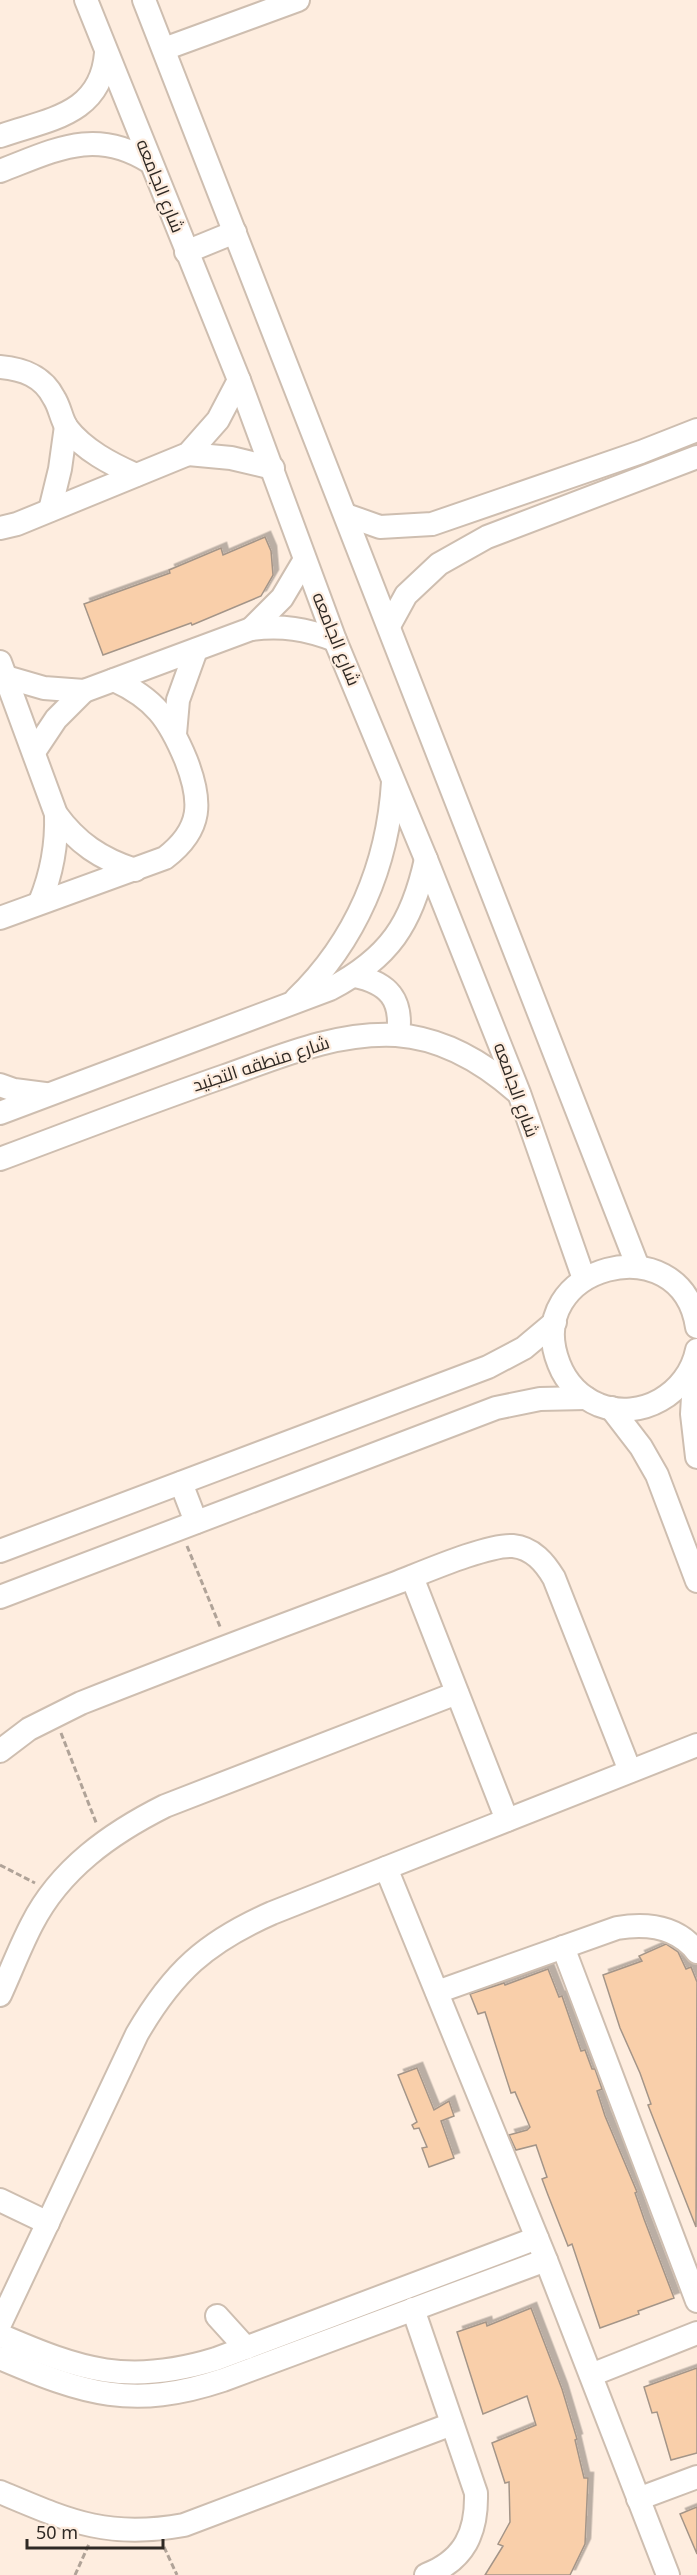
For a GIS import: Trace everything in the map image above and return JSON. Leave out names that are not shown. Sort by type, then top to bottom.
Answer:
[{"type":"street","name":"شارع الجامعه","points":[[86,0],[239,380],[335,640],[426,859],[519,1094],[584,1279]]},
{"type":"street","points":[[144,0],[638,1267]]},
{"type":"street","points":[[164,49],[298,0]]},
{"type":"street","points":[[0,136],[58,117],[80,105],[97,88],[102,76],[106,53]]},
{"type":"street","points":[[58,117],[69,145]]},
{"type":"street","points":[[0,171],[69,145],[83,143],[111,145],[125,149],[150,162]]},
{"type":"street","points":[[186,252],[236,232]]},
{"type":"street","points":[[0,367],[16,368],[31,374],[44,384],[54,397],[66,426],[98,455],[136,475]]},
{"type":"street","points":[[0,544],[9,526],[188,454],[218,420],[239,380]]},
{"type":"street","points":[[50,510],[60,469],[66,426]]},
{"type":"street","points":[[346,515],[380,527],[432,524],[641,452],[697,430]]},
{"type":"street","points":[[188,454],[231,458],[273,468]]},
{"type":"street","points":[[389,626],[406,595],[439,564],[487,537],[697,457]]},
{"type":"street","points":[[251,629],[282,598],[304,561]]},
{"type":"street","points":[[3,670],[44,688],[84,691],[251,629],[294,627],[335,640]]},
{"type":"street","points":[[175,735],[178,700],[196,650]]},
{"type":"street","points":[[3,670],[56,814],[68,830],[98,855],[135,870]]},
{"type":"street","points":[[0,918],[165,858],[177,849],[194,825],[197,795],[175,735],[160,711],[150,701],[114,680]]},
{"type":"street","points":[[34,752],[56,719],[84,691]]},
{"type":"street","points":[[291,1004],[309,986],[341,946],[366,901],[383,853],[392,803],[393,778]]},
{"type":"street","points":[[40,902],[54,859],[56,814]]},
{"type":"street","points":[[0,1113],[330,989],[354,976],[382,954],[404,926],[419,894],[426,859]]},
{"type":"street","points":[[354,976],[375,982],[391,994],[399,1012],[398,1035]]},
{"type":"street","name":"شارع منطقه التجنيد","points":[[0,1159],[146,1103],[322,1042],[360,1035],[398,1035],[425,1040],[467,1056],[498,1075],[519,1094]]},
{"type":"street","points":[[0,1085],[14,1090],[50,1095]]},
{"type":"street","points":[[696,1354],[688,1374],[663,1400],[647,1407],[629,1410],[611,1408],[586,1398],[572,1386],[559,1364],[553,1339],[555,1322],[566,1298],[584,1279],[610,1268],[638,1267],[664,1276],[691,1293],[691,1307],[697,1327]]},
{"type":"street","points":[[0,1551],[488,1367],[524,1348],[555,1322]]},
{"type":"street","points":[[696,1354],[692,1414],[697,1457]]},
{"type":"street","points":[[0,1597],[496,1408],[540,1399],[586,1398]]},
{"type":"street","points":[[611,1408],[641,1447],[657,1475],[697,1581]]},
{"type":"street","points":[[181,1483],[188,1525]]},
{"type":"street","points":[[0,1751],[29,1729],[54,1715],[227,1646],[497,1546],[514,1546],[531,1552],[545,1563],[554,1578],[630,1771]]},
{"type":"street","points":[[411,1577],[507,1820]]},
{"type":"street","points":[[0,1995],[33,1922],[53,1891],[76,1865],[103,1842],[133,1822],[165,1806],[457,1693]]},
{"type":"street","points":[[0,2324],[137,2034],[155,2002],[179,1973],[207,1949],[238,1928],[697,1745]]},
{"type":"street","points":[[386,1868],[546,2260],[668,2575]]},
{"type":"street","points":[[437,1992],[617,1928],[637,1925],[657,1926],[676,1934],[697,1952]]},
{"type":"street","points":[[563,1947],[697,2301]]},
{"type":"street","points":[[0,2200],[48,2223]]},
{"type":"street","points":[[0,2335],[72,2364],[113,2372],[176,2370],[246,2348],[537,2238]]},
{"type":"street","points":[[0,2358],[55,2381],[88,2391],[111,2395],[157,2396],[180,2392],[223,2380],[546,2260]]},
{"type":"street","points":[[413,2310],[476,2493],[477,2516],[470,2537],[457,2556],[439,2570],[426,2575]]},
{"type":"street","points":[[217,2316],[246,2348]]},
{"type":"street","points":[[591,2375],[697,2333]]},
{"type":"street","points":[[0,2492],[69,2521],[96,2528],[116,2531],[157,2530],[184,2525],[452,2424]]},
{"type":"street","points":[[638,2499],[697,2477]]},
{"type":"path","points":[[188,1525],[227,1646]]},
{"type":"path","points":[[54,1715],[103,1842]]},
{"type":"path","points":[[0,1865],[53,1891]]},
{"type":"path","points":[[75,2575],[96,2528]]},
{"type":"path","points":[[157,2530],[177,2575]]},
{"type":"building","points":[[265,537],[271,551],[273,575],[261,596],[192,625],[191,623],[103,655],[84,604],[170,573],[169,570],[221,548],[223,555]]},
{"type":"building","points":[[666,1944],[678,1952],[686,1969],[691,1967],[697,1982],[696,2227],[648,2105],[651,2104],[620,2028],[603,1975],[642,1961],[639,1956]]},
{"type":"building","points":[[548,1969],[559,1997],[562,1996],[581,2051],[585,2050],[592,2069],[595,2069],[602,2089],[597,2091],[605,2116],[637,2192],[635,2193],[644,2219],[674,2298],[600,2328],[572,2244],[568,2246],[542,2179],[547,2177],[536,2145],[516,2150],[509,2135],[530,2127],[515,2092],[511,2093],[485,2012],[478,2014],[470,1994],[504,1983],[505,1985]]},
{"type":"building","points":[[417,2068],[434,2110],[449,2101],[454,2116],[441,2121],[454,2158],[429,2167],[422,2148],[427,2147],[419,2128],[414,2129],[412,2125],[417,2122],[398,2075]]},
{"type":"building","points":[[531,2308],[562,2389],[577,2439],[575,2440],[584,2478],[588,2478],[585,2544],[570,2575],[485,2575],[503,2546],[498,2544],[510,2522],[509,2482],[505,2483],[492,2443],[536,2425],[527,2396],[483,2414],[457,2332],[486,2322],[487,2326]]},
{"type":"building","points":[[697,2368],[697,2453],[671,2460],[657,2412],[652,2413],[644,2387]]},
{"type":"building","points":[[697,2507],[697,2554],[680,2514]]}]
